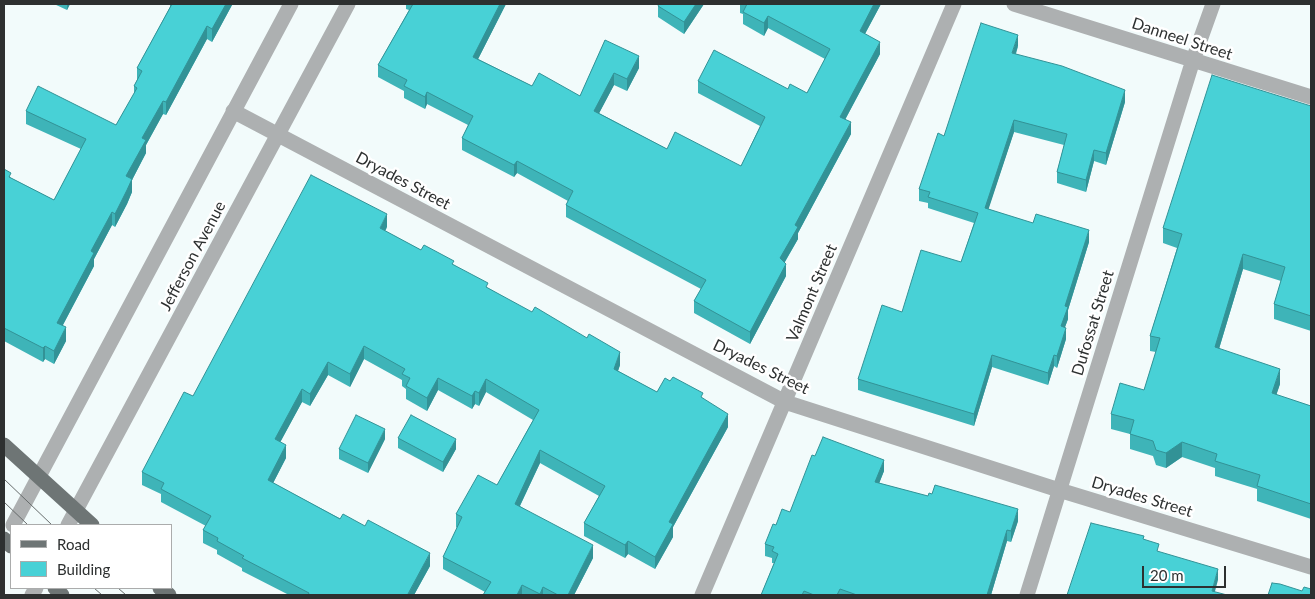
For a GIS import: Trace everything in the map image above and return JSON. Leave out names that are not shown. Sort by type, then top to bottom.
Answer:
[{"type":"main road","points":[[4,445],[39,479],[91,524]]},
{"type":"street","name":"Jefferson Avenue","points":[[14,524],[291,4]]},
{"type":"street","name":"Jefferson Avenue","points":[[69,524],[348,4]]},
{"type":"street","name":"Valmont Street","points":[[702,595],[954,4]]},
{"type":"street","name":"Danneel Street","points":[[1014,4],[1311,97]]},
{"type":"street","name":"Dufossat Street","points":[[1027,595],[1193,60],[1213,4]]},
{"type":"street","name":"Dryades Street","points":[[233,111],[785,402],[1059,490],[1311,567]]},
{"type":"building","points":[[172,4],[226,4],[212,29],[207,26],[166,102],[163,101],[142,138],[146,140],[126,176],[132,179],[127,190],[115,214],[112,212],[91,251],[94,253],[57,323],[66,327],[54,351],[45,346],[43,348],[4,328],[4,169],[11,173],[9,177],[54,200],[86,139],[26,111],[38,86],[116,125],[137,88],[134,86],[142,71],[137,68]]},
{"type":"building","points":[[413,4],[500,4],[473,57],[532,86],[539,73],[580,96],[605,40],[639,56],[627,79],[614,73],[594,111],[667,149],[675,132],[741,166],[765,117],[698,81],[714,50],[788,89],[790,84],[807,93],[830,49],[768,16],[764,23],[743,12],[747,4],[874,4],[860,31],[880,42],[840,117],[851,122],[795,225],[798,227],[780,258],[786,264],[750,332],[694,301],[706,280],[566,205],[573,191],[517,161],[514,165],[462,138],[473,116],[427,92],[425,97],[404,86],[407,80],[378,65]]},
{"type":"building","points":[[659,4],[696,4],[684,22],[658,6]]},
{"type":"building","points":[[981,23],[1018,35],[1012,53],[1062,66],[1125,90],[1106,153],[1094,150],[1086,180],[1057,172],[1067,134],[1014,120],[985,208],[1033,223],[1036,214],[1089,230],[1065,306],[1068,307],[1061,326],[1066,328],[1057,356],[1054,355],[1048,373],[992,355],[974,414],[858,379],[882,305],[902,312],[921,250],[961,262],[978,213],[928,197],[930,192],[919,189],[938,133],[944,136]]},
{"type":"building","points":[[1212,75],[1311,106],[1311,316],[1274,304],[1285,267],[1243,254],[1215,347],[1280,369],[1272,393],[1311,406],[1311,504],[1257,486],[1260,475],[1215,461],[1217,454],[1182,442],[1166,453],[1156,450],[1153,441],[1130,434],[1134,420],[1111,414],[1120,383],[1144,390],[1160,338],[1150,336],[1182,234],[1163,228]]},
{"type":"building","points":[[311,175],[387,214],[380,228],[421,250],[424,245],[454,261],[452,264],[488,283],[486,287],[532,312],[535,307],[587,338],[589,334],[620,352],[614,369],[657,392],[665,378],[670,381],[673,377],[703,393],[701,397],[728,414],[669,522],[673,524],[655,557],[628,541],[625,545],[584,523],[605,486],[540,450],[515,504],[593,545],[568,595],[558,595],[543,587],[540,594],[522,585],[517,595],[483,595],[491,582],[443,557],[462,517],[456,514],[478,475],[497,485],[539,410],[486,379],[479,393],[475,391],[472,396],[438,378],[427,398],[406,386],[410,378],[402,374],[405,369],[364,346],[350,374],[328,362],[310,394],[302,389],[275,439],[286,445],[268,480],[340,519],[343,514],[365,526],[368,520],[430,553],[408,594],[410,595],[308,595],[309,593],[242,558],[244,556],[217,541],[218,538],[203,530],[211,516],[161,489],[164,483],[142,472],[184,392],[193,396]]},
{"type":"building","points":[[356,415],[385,429],[368,463],[339,449]]},
{"type":"building","points":[[411,415],[456,439],[443,462],[398,438]]},
{"type":"building","points":[[823,437],[884,460],[875,482],[928,496],[929,493],[932,494],[935,485],[1018,509],[1011,531],[1007,530],[987,595],[857,595],[840,589],[837,595],[814,595],[804,591],[802,595],[761,595],[778,554],[772,551],[774,547],[765,544],[773,524],[776,525],[782,509],[790,512],[812,455],[815,456]]},
{"type":"building","points":[[1091,523],[1144,536],[1143,539],[1159,544],[1157,551],[1218,569],[1212,591],[1227,595],[1067,595]]},
{"type":"building","points":[[1272,583],[1302,591],[1304,587],[1311,589],[1311,595],[1268,595]]},
{"type":"tram line","points":[[4,479],[51,524]]},
{"type":"tram line","points":[[4,502],[27,524]]},
{"type":"tram line","points":[[95,589],[102,595]]},
{"type":"tram line","points":[[119,589],[126,595]]}]
